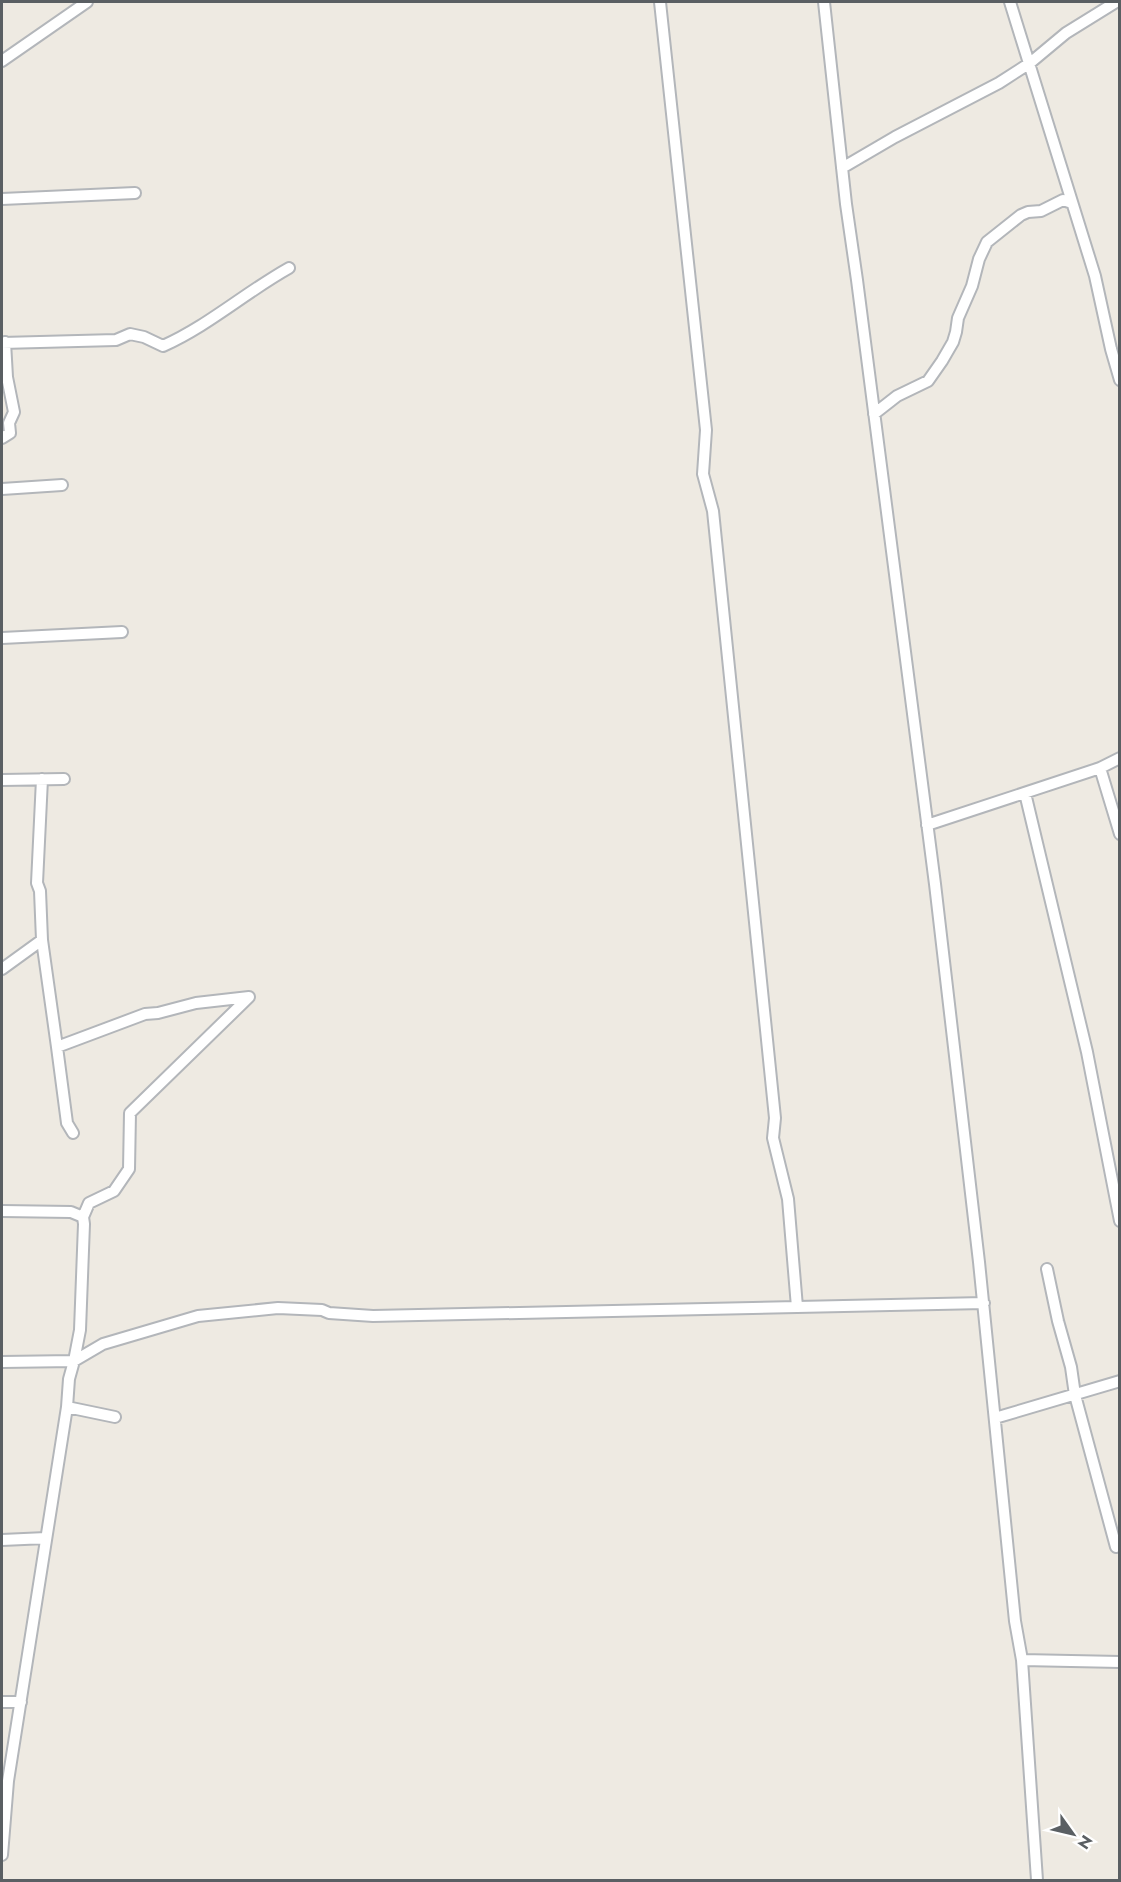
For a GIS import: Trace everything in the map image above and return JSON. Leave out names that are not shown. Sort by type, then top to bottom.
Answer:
[{"type":"street","points":[[2,61],[87,2]]},
{"type":"street","points":[[660,2],[705,430],[703,474],[713,511],[775,1118],[773,1138],[788,1199],[797,1307]]},
{"type":"street","points":[[824,2],[842,168],[927,825],[984,1303],[1015,1621],[1022,1660],[1037,1881]]},
{"type":"street","points":[[1010,2],[1095,276],[1119,380]]},
{"type":"street","points":[[842,168],[895,137],[999,83],[1030,63],[1066,33],[1116,2]]},
{"type":"street","points":[[2,198],[135,193]]},
{"type":"street","points":[[874,414],[897,396],[928,381],[942,362],[953,342],[958,318],[987,242],[1028,212],[1041,211],[1063,200],[1072,203]]},
{"type":"street","points":[[2,438],[10,433],[9,423],[14,412],[3,343],[116,340],[130,334],[144,337],[163,346],[182,337],[260,284],[289,268]]},
{"type":"street","points":[[2,489],[62,485]]},
{"type":"street","points":[[2,638],[122,632]]},
{"type":"street","points":[[927,825],[1100,768],[1119,758]]},
{"type":"street","points":[[1100,768],[1119,834]]},
{"type":"street","points":[[2,780],[64,779]]},
{"type":"street","points":[[42,780],[37,877],[40,891],[42,940],[66,1123],[73,1132]]},
{"type":"street","points":[[1025,793],[1087,1052],[1119,1221]]},
{"type":"street","points":[[2,969],[42,940]]},
{"type":"street","points":[[2,1855],[8,1781],[67,1407],[69,1379],[80,1330],[83,1217],[89,1203],[114,1191],[129,1169],[129,1113],[249,997],[195,1003],[158,1013],[144,1014],[57,1047]]},
{"type":"street","points":[[2,1211],[71,1212],[83,1217]]},
{"type":"street","points":[[1047,1269],[1071,1367],[1075,1395],[1116,1547]]},
{"type":"street","points":[[2,1362],[74,1361],[103,1344],[198,1316],[278,1308],[373,1316],[984,1303]]},
{"type":"street","points":[[995,1418],[1119,1381]]},
{"type":"street","points":[[67,1407],[116,1417]]},
{"type":"street","points":[[2,1540],[46,1538]]},
{"type":"street","points":[[1022,1660],[1119,1662]]},
{"type":"street","points":[[2,1702],[21,1702]]}]
